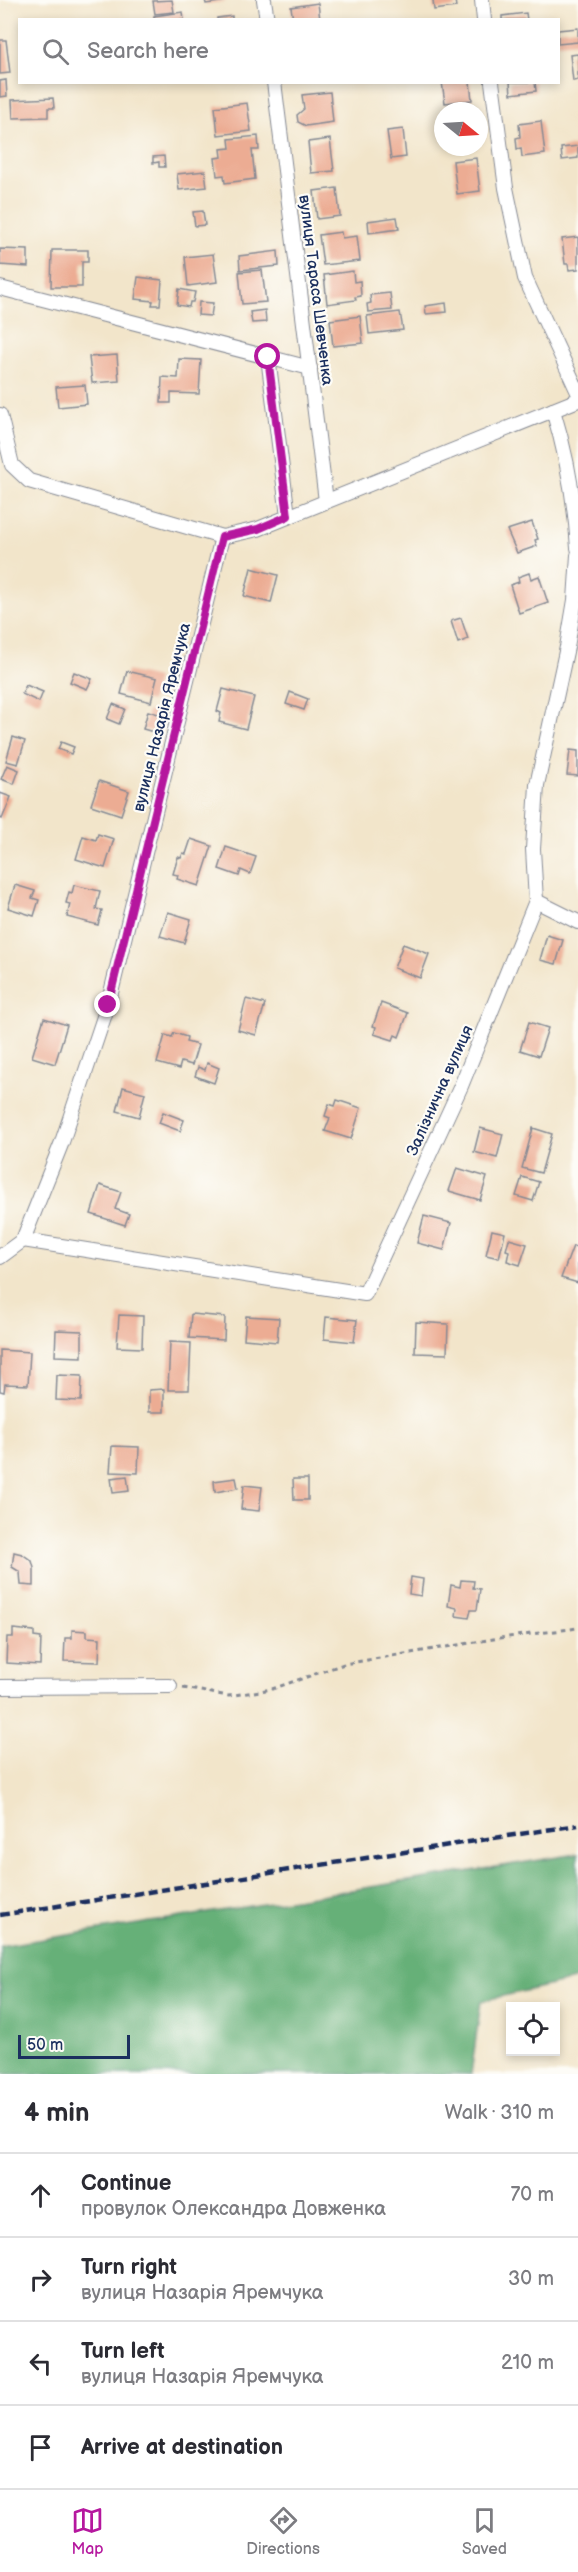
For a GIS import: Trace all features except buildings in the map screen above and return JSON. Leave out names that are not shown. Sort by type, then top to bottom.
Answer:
[{"type":"street","points":[[264,0],[267,18]]},
{"type":"street","points":[[482,0],[484,18]]},
{"type":"street","name":"вулиця Тараса Шевченка","points":[[274,84],[326,501]]},
{"type":"street","points":[[492,84],[506,188],[525,278],[578,392]]},
{"type":"street","points":[[0,288],[310,368]]},
{"type":"street","points":[[268,357],[288,516]]},
{"type":"street","points":[[0,415],[12,465],[29,481],[222,537],[258,529],[578,400]]},
{"type":"street","points":[[553,410],[567,454],[576,509],[578,548]]},
{"type":"street","name":"вулиця Назарія Яремчука","points":[[23,1240],[62,1142],[108,1005],[222,537]]},
{"type":"street","name":"Залізнична вулиця","points":[[23,1240],[365,1294],[461,1086],[536,901],[532,849],[537,785],[571,624],[578,555]]},
{"type":"street","points":[[536,901],[578,922]]},
{"type":"street","points":[[0,1257],[23,1240]]},
{"type":"street","points":[[0,1687],[170,1686]]},
{"type":"path","points":[[170,1686],[229,1696],[272,1689],[344,1664],[500,1638],[578,1628]]},
{"type":"green space","points":[[578,1854],[578,1979],[481,2001],[471,2074],[0,2074],[0,1946]]},
{"type":"railway","points":[[0,1915],[578,1825]]},
{"type":"route","points":[[108,1005],[222,537],[258,529],[288,516],[268,357]]}]
